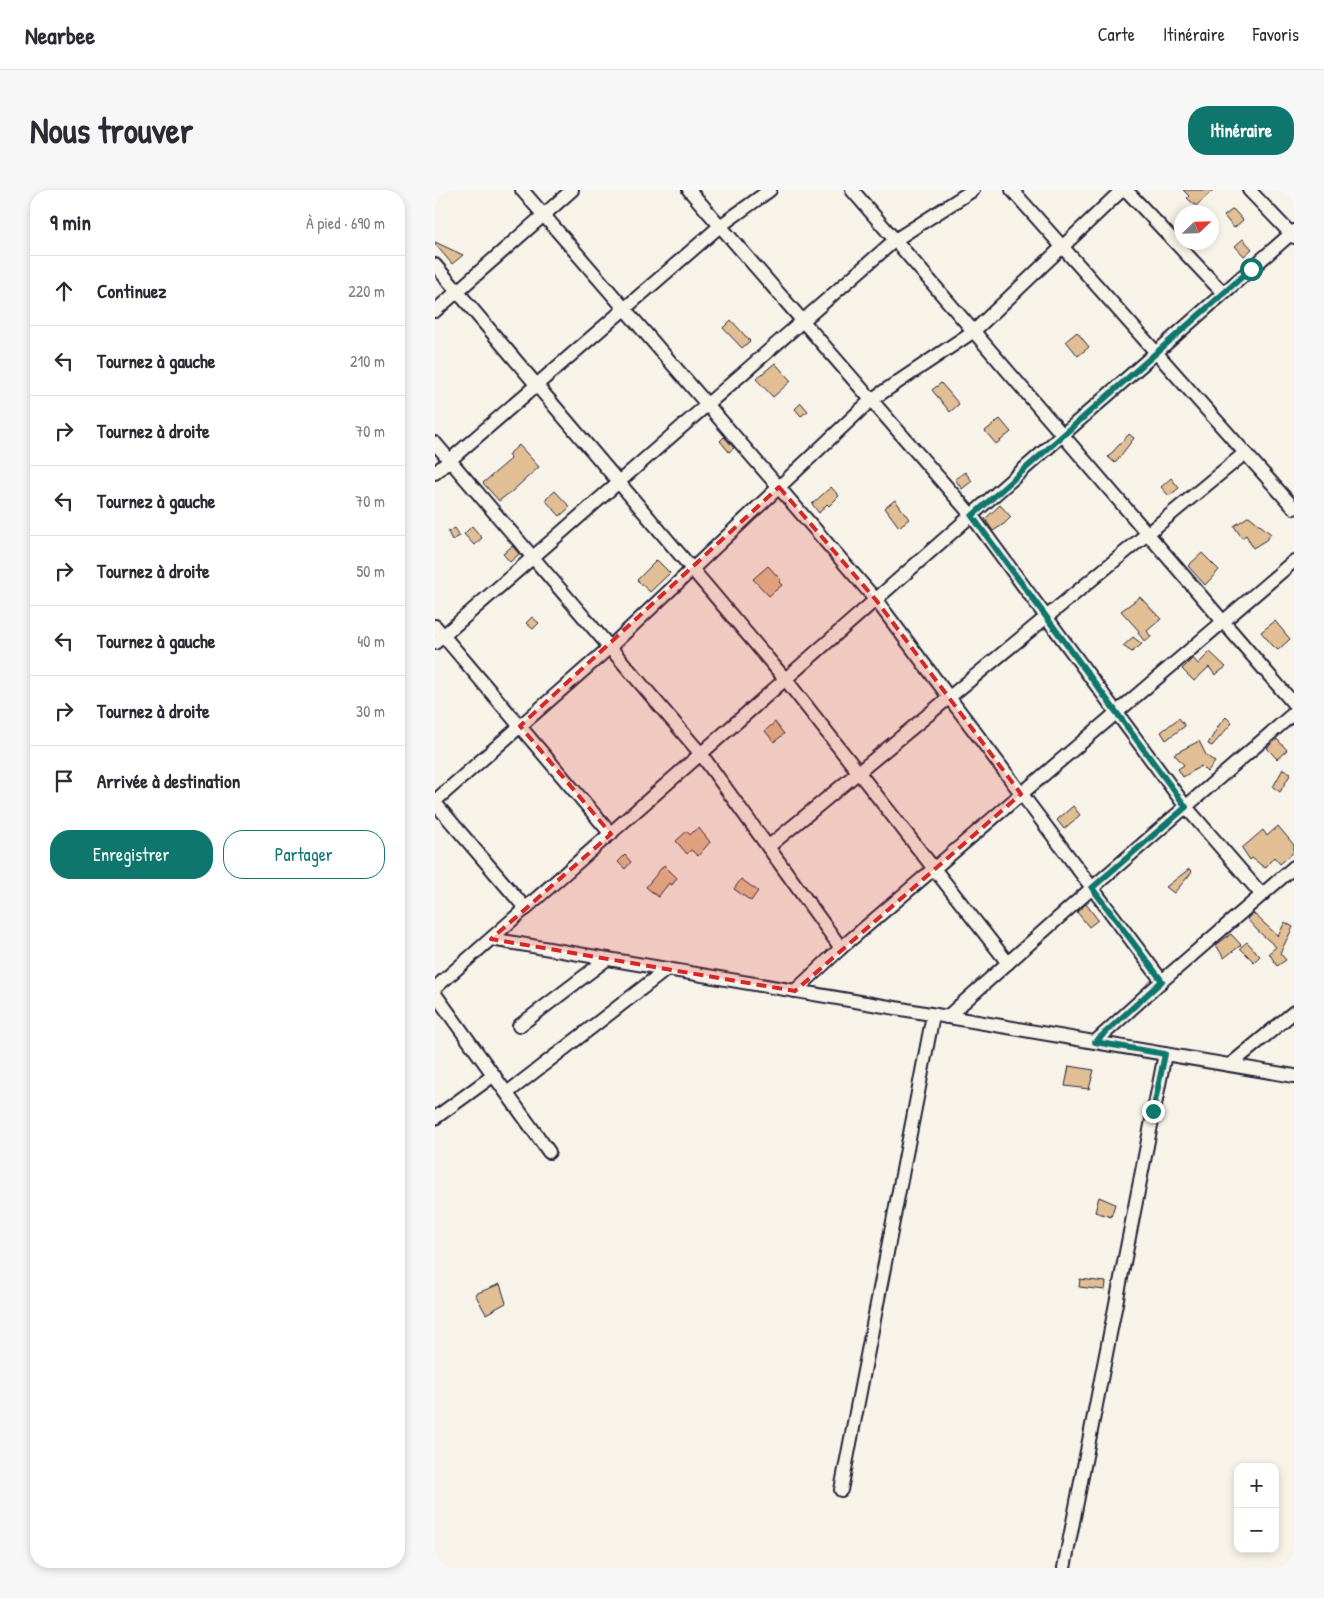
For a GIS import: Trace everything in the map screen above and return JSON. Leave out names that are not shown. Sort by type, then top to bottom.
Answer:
[{"type":"street","points":[[522,190],[876,600],[1162,981]]},
{"type":"street","points":[[435,311],[571,190]]},
{"type":"street","points":[[689,190],[972,516],[1186,807],[1262,895]]},
{"type":"street","points":[[435,473],[720,226],[770,190]]},
{"type":"street","points":[[852,190],[1294,704]]},
{"type":"street","points":[[439,639],[895,240],[973,190]]},
{"type":"street","points":[[1012,190],[1294,508]]},
{"type":"street","points":[[526,909],[435,802],[610,647],[871,400],[974,331],[1124,190],[1223,293]]},
{"type":"street","points":[[435,988],[1223,293],[1293,234],[1257,193]]},
{"type":"street","points":[[435,265],[786,680],[1008,963]]},
{"type":"street","points":[[435,443],[701,754],[841,948]]},
{"type":"street","points":[[768,847],[1245,453]]},
{"type":"street","points":[[795,991],[841,948],[1294,561]]},
{"type":"street","points":[[435,626],[439,639],[520,726],[611,834]]},
{"type":"street","points":[[947,1017],[1294,713]]},
{"type":"street","points":[[1095,1042],[1162,981],[1294,867]]},
{"type":"street","points":[[491,939],[1294,1076]]},
{"type":"street","points":[[519,1026],[607,959]]},
{"type":"street","points":[[507,1093],[667,969]]},
{"type":"street","points":[[435,994],[549,1152]]},
{"type":"street","points":[[1230,1065],[1294,1012]]},
{"type":"street","points":[[841,1490],[933,1015]]},
{"type":"street","points":[[1064,1568],[1165,1054]]},
{"type":"street","points":[[435,1118],[493,1074]]},
{"type":"highlighted area","points":[[779,487],[876,600],[1021,794],[795,991],[491,939],[611,834],[520,726]]},
{"type":"building","points":[[1183,190],[1213,190],[1197,205],[1187,198],[1189,196]]},
{"type":"building","points":[[1233,209],[1243,220],[1234,228],[1224,216]]},
{"type":"building","points":[[1243,239],[1252,249],[1244,256],[1235,246]]},
{"type":"building","points":[[435,242],[463,255],[452,264]]},
{"type":"building","points":[[731,320],[750,341],[742,348],[723,328]]},
{"type":"building","points":[[1077,332],[1089,347],[1078,356],[1066,341]]},
{"type":"building","points":[[775,363],[791,381],[773,397],[756,379]]},
{"type":"building","points":[[941,383],[959,404],[950,412],[932,390]]},
{"type":"building","points":[[801,403],[808,411],[801,416],[795,409]]},
{"type":"building","points":[[1000,419],[1011,432],[996,444],[985,431]]},
{"type":"building","points":[[1129,434],[1134,438],[1115,463],[1108,457]]},
{"type":"building","points":[[724,437],[734,448],[729,452],[720,441]]},
{"type":"building","points":[[519,445],[539,467],[499,501],[483,483],[511,459],[508,455]]},
{"type":"building","points":[[965,472],[972,481],[962,489],[955,479]]},
{"type":"building","points":[[1171,478],[1179,488],[1169,496],[1161,487]]},
{"type":"building","points":[[831,487],[839,496],[829,506],[827,504],[819,513],[812,504]]},
{"type":"building","points":[[555,491],[570,507],[560,516],[545,500]]},
{"type":"building","points":[[895,500],[909,519],[899,527],[885,508]]},
{"type":"building","points":[[1000,505],[1011,517],[993,531],[985,519]]},
{"type":"building","points":[[1249,516],[1271,534],[1266,540],[1253,548],[1246,535],[1242,538],[1234,526]]},
{"type":"building","points":[[472,526],[482,538],[474,545],[464,534]]},
{"type":"building","points":[[455,528],[460,536],[452,540],[448,532]]},
{"type":"building","points":[[512,546],[519,554],[510,562],[503,554]]},
{"type":"building","points":[[1202,553],[1219,570],[1205,585],[1188,566]]},
{"type":"building","points":[[657,560],[670,573],[650,592],[637,580]]},
{"type":"building","points":[[768,566],[781,580],[779,582],[782,585],[769,596],[753,579]]},
{"type":"building","points":[[1140,597],[1161,619],[1147,631],[1151,637],[1145,642],[1138,633],[1139,631],[1121,611]]},
{"type":"building","points":[[532,617],[539,623],[533,629],[526,623]]},
{"type":"building","points":[[1275,621],[1290,639],[1278,650],[1261,632]]},
{"type":"building","points":[[1133,637],[1142,644],[1132,652],[1123,646]]},
{"type":"building","points":[[1210,652],[1226,667],[1215,675],[1209,667],[1194,681],[1182,669],[1193,658],[1198,664]]},
{"type":"building","points":[[1226,717],[1232,723],[1212,746],[1208,744],[1219,725]]},
{"type":"building","points":[[1179,718],[1185,726],[1166,740],[1161,732]]},
{"type":"building","points":[[775,722],[784,734],[774,742],[765,731]]},
{"type":"building","points":[[1277,739],[1287,750],[1277,759],[1267,748]]},
{"type":"building","points":[[1199,741],[1206,755],[1215,762],[1207,772],[1201,766],[1183,777],[1178,769],[1184,765],[1174,754]]},
{"type":"building","points":[[1283,769],[1291,773],[1280,792],[1273,787]]},
{"type":"building","points":[[1073,806],[1080,815],[1064,829],[1057,820]]},
{"type":"building","points":[[1278,826],[1294,845],[1294,852],[1280,864],[1274,857],[1265,868],[1252,858],[1250,860],[1242,848],[1263,830],[1267,836]]},
{"type":"building","points":[[698,827],[710,842],[698,856],[691,850],[687,854],[676,841],[687,831],[690,835]]},
{"type":"building","points":[[625,855],[631,862],[625,869],[618,862]]},
{"type":"building","points":[[664,865],[677,878],[672,885],[669,883],[658,897],[646,887]]},
{"type":"building","points":[[1189,869],[1192,872],[1174,893],[1166,887]]},
{"type":"building","points":[[741,879],[758,891],[751,901],[734,889]]},
{"type":"building","points":[[1086,904],[1098,920],[1089,927],[1077,912]]},
{"type":"building","points":[[1253,913],[1278,936],[1285,922],[1293,927],[1280,953],[1286,960],[1277,966],[1269,953],[1276,947],[1247,919]]},
{"type":"building","points":[[1231,934],[1241,945],[1224,958],[1216,945]]},
{"type":"building","points":[[1247,942],[1260,956],[1254,962],[1240,948]]},
{"type":"building","points":[[1069,1066],[1094,1070],[1089,1089],[1065,1086]]},
{"type":"building","points":[[1099,1197],[1115,1204],[1111,1217],[1095,1212]]},
{"type":"building","points":[[1080,1279],[1106,1282],[1105,1290],[1079,1287]]},
{"type":"building","points":[[500,1284],[506,1303],[486,1314],[475,1294]]},
{"type":"route","points":[[1153,1111],[1165,1054],[1095,1042],[1162,981],[1092,888],[1186,807],[972,516],[1251,269]]}]
